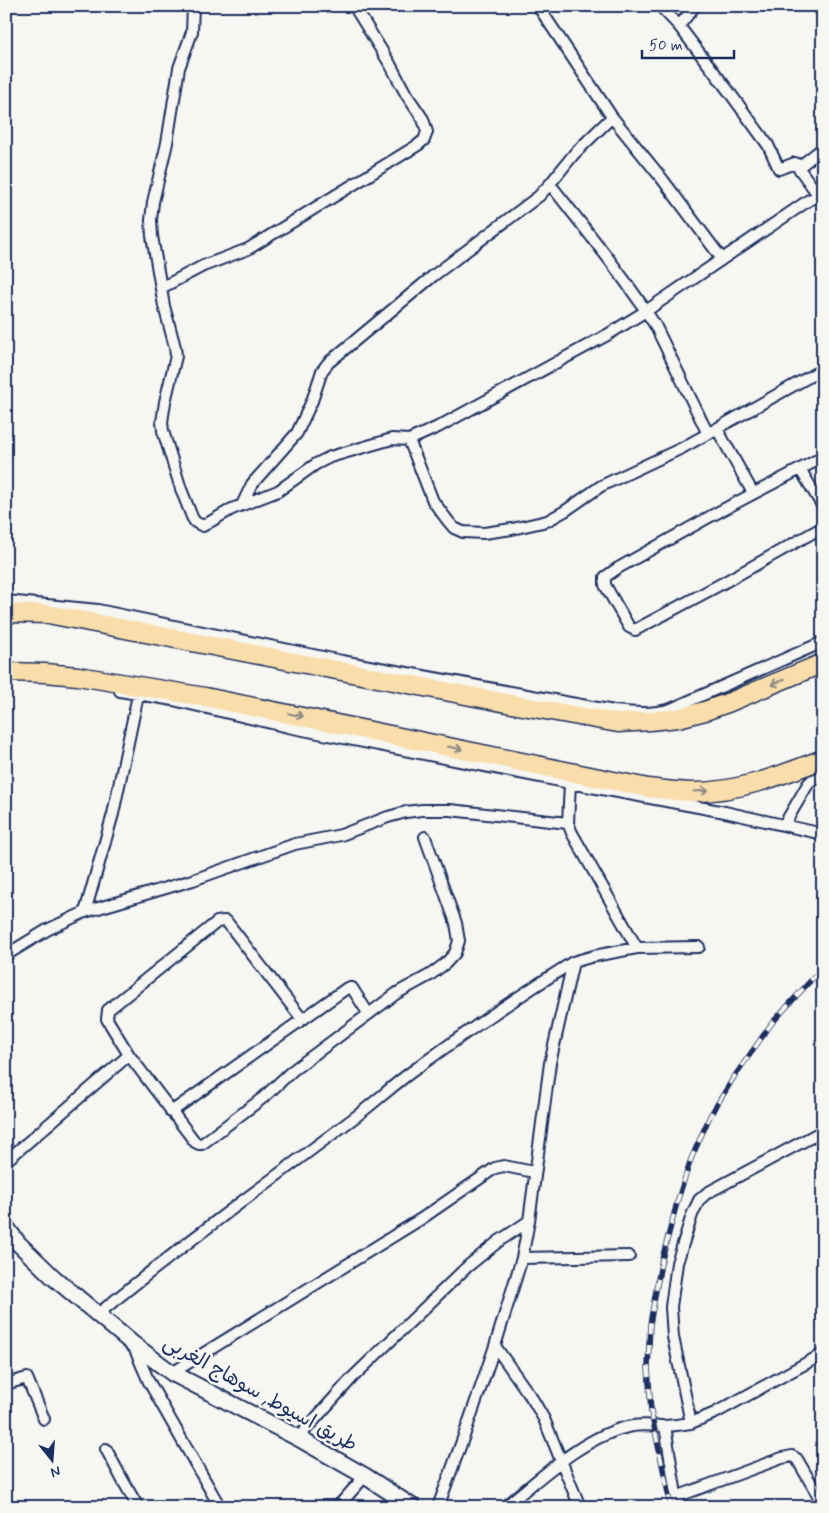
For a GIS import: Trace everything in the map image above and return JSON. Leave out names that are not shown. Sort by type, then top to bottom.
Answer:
[{"type":"highway","points":[[6,613],[48,614],[618,723],[678,718],[705,711],[823,663]]},
{"type":"highway","points":[[6,672],[78,676],[206,697],[648,788],[696,792],[730,788],[778,777],[823,759]]},
{"type":"main road","name":"طريق اسيوط, سوهاج الغربى","points":[[6,1227],[18,1243],[53,1277],[133,1344],[172,1373],[298,1438],[365,1476],[413,1507]]},
{"type":"street","points":[[193,6],[192,32],[179,68],[167,143],[153,202],[151,220],[161,288],[176,352],[165,402],[162,422],[163,431],[192,517],[195,522],[203,526],[242,504],[278,491],[316,464],[330,457],[392,439],[409,440],[607,336],[809,200],[821,195],[799,167],[793,163],[782,170],[779,169],[768,145],[679,26],[660,6]]},
{"type":"street","points":[[161,288],[203,266],[248,249],[424,140],[427,132],[423,119],[354,6]]},
{"type":"street","points":[[538,6],[612,117],[663,180],[722,260]]},
{"type":"street","points":[[679,26],[695,6]]},
{"type":"street","points":[[817,6],[823,13]]},
{"type":"street","points":[[242,504],[252,484],[297,433],[312,401],[322,371],[328,363],[433,276],[526,206],[550,184],[574,154],[612,117]]},
{"type":"street","points":[[799,167],[823,148]]},
{"type":"street","points":[[550,184],[646,311],[712,431],[753,493]]},
{"type":"street","points":[[409,440],[433,501],[454,528],[464,532],[475,533],[512,529],[554,518],[601,486],[647,465],[712,431],[823,369]]},
{"type":"street","points":[[823,457],[753,493],[610,572],[605,577],[605,585],[629,628],[635,630],[723,584],[823,527]]},
{"type":"street","points":[[800,469],[823,507]]},
{"type":"street","points":[[6,601],[98,610],[342,661],[614,711],[636,713],[658,713],[671,709],[823,642]]},
{"type":"street","points":[[6,680],[30,679],[67,682],[173,700],[288,727],[725,812],[823,834]]},
{"type":"street","points":[[85,912],[112,814],[138,695]]},
{"type":"street","points":[[784,826],[808,784],[812,780],[823,778]]},
{"type":"street","points":[[570,783],[568,823],[572,833],[638,948]]},
{"type":"street","points":[[6,955],[47,930],[85,912],[193,880],[295,844],[341,834],[406,812],[450,810],[568,823]]},
{"type":"street","points":[[302,1019],[227,922],[222,920],[108,1010],[107,1019],[129,1055],[171,1112],[195,1142],[202,1144],[264,1097],[292,1071],[368,1013],[397,993],[430,975],[446,963],[455,953],[459,942],[456,923],[425,837]]},
{"type":"street","points":[[98,1314],[230,1210],[355,1117],[408,1074],[482,1021],[573,962],[638,948],[699,947]]},
{"type":"street","points":[[438,1507],[495,1346],[522,1258],[529,1220],[550,1063],[573,962]]},
{"type":"street","points":[[171,1112],[344,989],[352,988],[368,1013]]},
{"type":"street","points":[[6,1161],[129,1055]]},
{"type":"street","points":[[690,1423],[673,1337],[671,1307],[677,1263],[696,1205],[707,1193],[823,1133]]},
{"type":"street","points":[[172,1373],[421,1219],[495,1168],[504,1166],[534,1172]]},
{"type":"street","points":[[298,1438],[352,1378],[468,1266],[529,1220]]},
{"type":"street","points":[[522,1258],[630,1256]]},
{"type":"street","points":[[133,1344],[149,1382],[220,1507]]},
{"type":"street","points":[[495,1346],[544,1418],[580,1507]]},
{"type":"street","points":[[505,1507],[578,1450],[602,1436],[635,1425],[665,1426],[690,1423],[715,1414],[823,1354]]},
{"type":"street","points":[[6,1384],[27,1378],[44,1419]]},
{"type":"street","points":[[665,1426],[677,1502],[782,1458],[792,1456],[797,1459],[822,1506]]},
{"type":"street","points":[[106,1450],[138,1507]]},
{"type":"street","points":[[341,1505],[365,1476]]},
{"type":"railway","points":[[671,1507],[651,1412],[648,1367],[650,1324],[661,1263],[678,1199],[691,1159],[710,1116],[734,1077],[772,1023],[823,967]]}]
